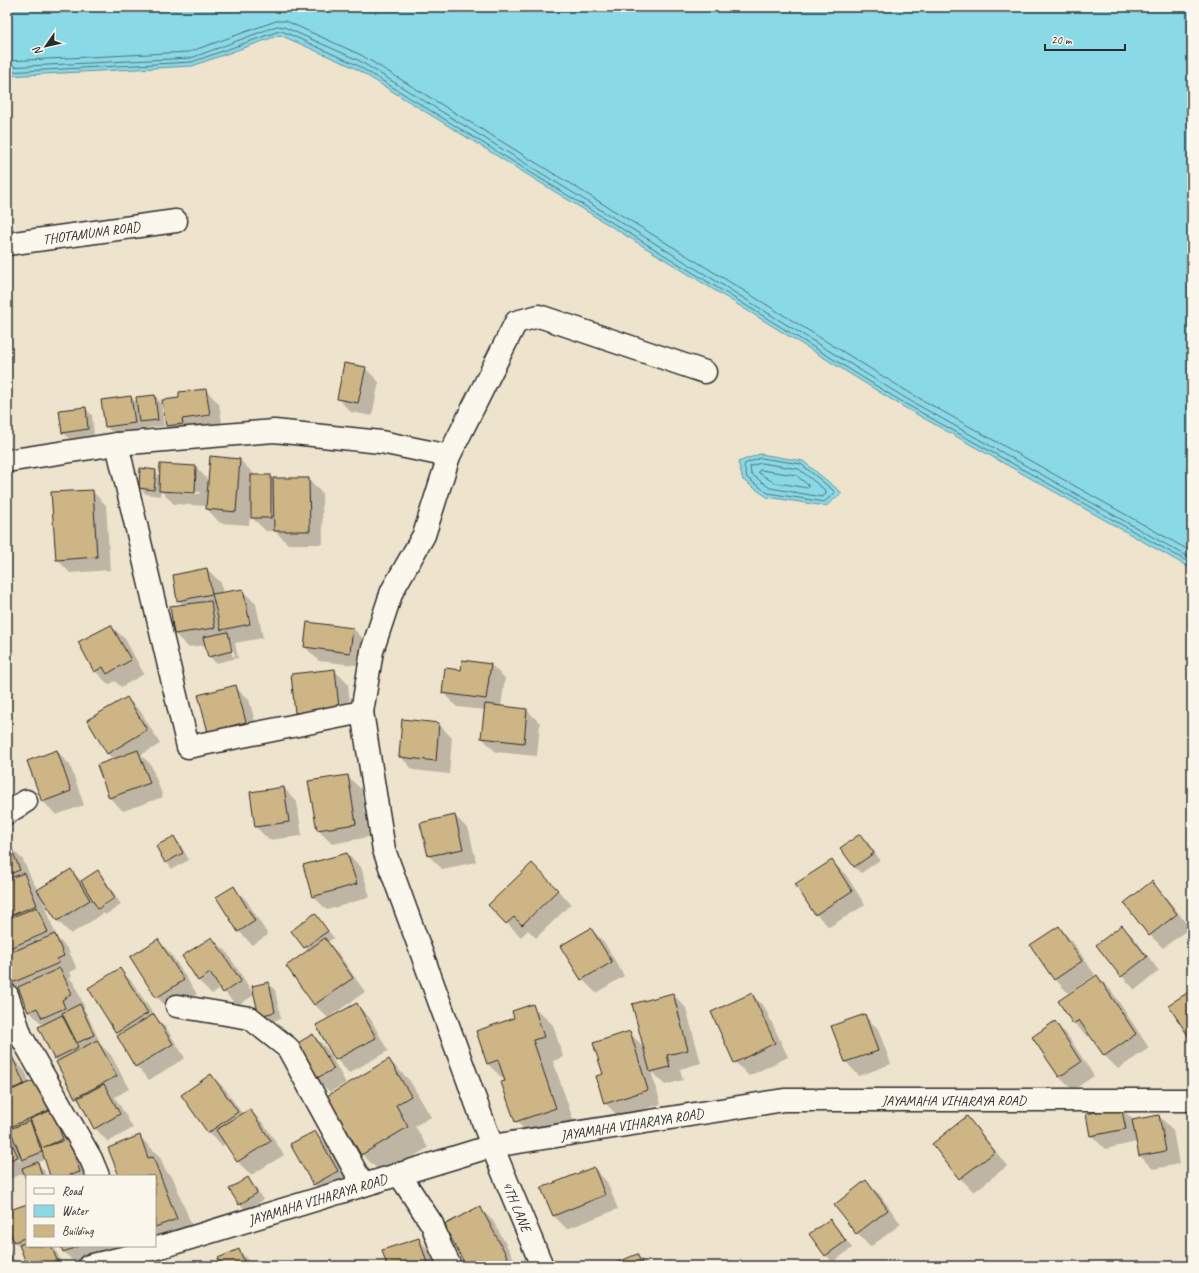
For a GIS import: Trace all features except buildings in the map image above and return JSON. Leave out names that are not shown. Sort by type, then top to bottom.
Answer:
[{"type":"street","name":"THOTAMUNA ROAD","points":[[7,244],[176,221]]},
{"type":"street","name":"4TH LANE","points":[[542,1266],[492,1146],[384,850],[362,712],[372,651],[392,591],[424,535],[449,456],[516,322],[540,316],[705,372]]},
{"type":"street","points":[[7,461],[117,444],[274,431],[382,442],[449,456]]},
{"type":"street","points":[[117,444],[188,747],[362,712]]},
{"type":"street","points":[[7,813],[26,801]]},
{"type":"street","points":[[7,995],[21,1036],[91,1159],[98,1175]]},
{"type":"street","points":[[177,1006],[250,1018],[288,1048],[363,1185]]},
{"type":"street","name":"JAYAMAHA VIHARAYA ROAD","points":[[156,1243],[363,1185],[492,1146],[784,1100],[1192,1100]]},
{"type":"street","points":[[399,1174],[432,1224],[450,1266]]},
{"type":"street","name":"JAYAMAHA VIHARAYA ROAD","points":[[102,1265],[129,1251],[143,1247]]},
{"type":"water","points":[[7,7],[1192,7],[1192,569],[902,406],[353,67],[280,35],[192,66],[7,76]]},
{"type":"water","points":[[760,454],[803,461],[842,493],[826,506],[767,497],[743,480],[738,462]]}]
